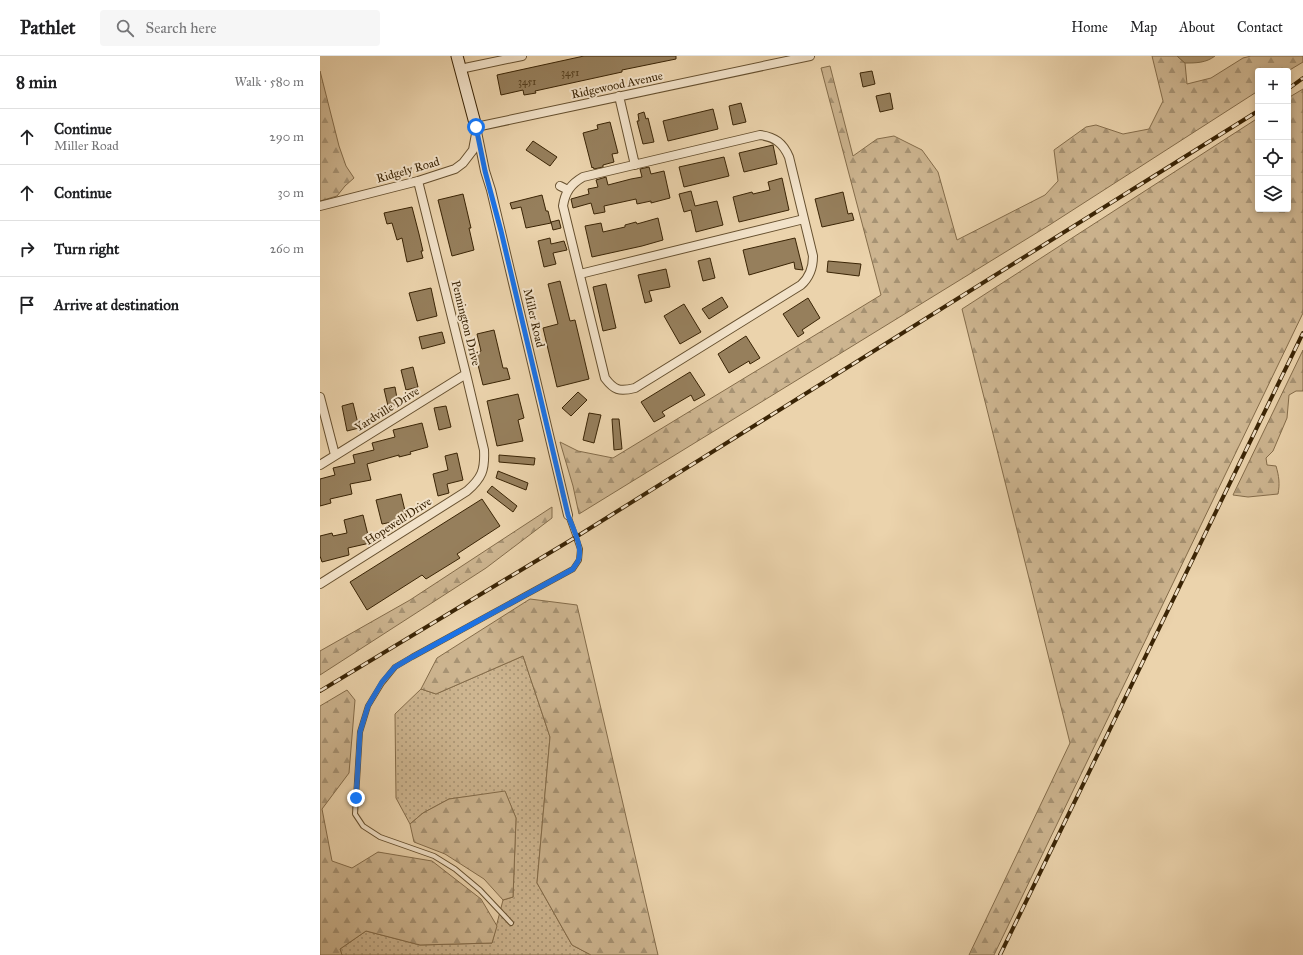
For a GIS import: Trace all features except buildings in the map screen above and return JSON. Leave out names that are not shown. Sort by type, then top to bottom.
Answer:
[{"type":"street","points":[[457,56],[476,127]]},
{"type":"street","points":[[460,69],[522,56]]},
{"type":"street","name":"Ridgewood Avenue","points":[[476,127],[810,56]]},
{"type":"street","points":[[619,96],[636,165]]},
{"type":"street","name":"Ridgely Road","points":[[320,206],[418,181],[454,169],[463,162],[473,150],[476,127]]},
{"type":"street","name":"Miller Road","points":[[476,127],[485,171],[496,211],[568,515]]},
{"type":"street","points":[[753,136],[768,136],[782,144],[786,150],[813,256],[813,265],[806,280],[801,285],[635,388],[615,393],[604,378],[563,206],[564,188],[583,177],[636,165],[753,136]]},
{"type":"street","name":"Pennington Drive","points":[[418,181],[484,450],[485,462],[483,472]]},
{"type":"street","points":[[580,274],[804,219]]},
{"type":"street","name":"Yardville Drive","points":[[320,465],[466,374]]},
{"type":"street","points":[[320,397],[335,455]]},
{"type":"street","name":"Hopewell Drive","points":[[320,584],[467,491],[476,483],[483,472]]},
{"type":"lane","points":[[511,923],[480,890],[455,869],[434,856],[380,837],[363,826],[355,814],[360,732],[368,706],[382,682],[395,667],[573,569],[579,560],[580,549],[568,515]]},
{"type":"green space","points":[[1152,56],[1177,56],[1185,63],[1187,84],[1211,78],[1243,58],[1251,56],[1303,56],[1303,62],[1291,69],[1255,68],[1255,93],[1051,224],[579,514],[573,486],[560,442],[578,451],[613,458],[881,295],[821,68],[830,66],[853,156],[877,139],[894,136],[922,150],[938,172],[957,240],[1045,195],[1058,181],[1054,150],[1086,127],[1096,125],[1123,134],[1149,129],[1163,101]]},
{"type":"green space","points":[[320,71],[339,146],[346,166],[354,178],[337,196],[320,201]]},
{"type":"green space","points":[[1303,89],[1303,313],[994,955],[969,955],[1070,743],[962,309],[1255,120],[1255,212],[1291,212],[1291,96]]},
{"type":"green space","points":[[1303,350],[1303,391],[1296,391],[1289,395],[1287,418],[1273,451],[1266,458],[1267,465],[1276,466],[1279,480],[1278,494],[1248,497],[1233,495]]},
{"type":"green space","points":[[552,507],[552,518],[486,568],[320,675],[320,651],[410,600]]},
{"type":"green space","points":[[530,599],[577,605],[658,955],[591,955],[572,945],[537,883],[550,737],[523,656],[436,694],[421,689],[437,658]]},
{"type":"green space","points":[[523,656],[550,737],[537,883],[572,945],[591,955],[342,955],[340,949],[366,931],[420,945],[492,943],[503,900],[513,897],[516,818],[505,792],[449,799],[423,813],[410,824],[396,798],[395,714],[421,689],[436,694]]},
{"type":"green space","points":[[347,690],[355,700],[349,773],[322,809],[332,861],[352,868],[378,852],[432,861],[481,899],[497,926],[492,943],[420,945],[366,931],[340,949],[342,955],[320,955],[320,706]]},
{"type":"green space","points":[[505,791],[516,818],[513,897],[503,900],[484,879],[445,854],[414,842],[410,824],[423,813],[449,799]]},
{"type":"shaded area","points":[[1177,56],[1215,56],[1197,63],[1185,63]]},
{"type":"railway","points":[[1291,87],[1303,78]]},
{"type":"railway","points":[[320,691],[576,537],[1255,113]]},
{"type":"railway","points":[[1000,955],[1303,333]]},
{"type":"route","points":[[356,798],[360,732],[368,706],[382,682],[395,667],[573,569],[579,560],[580,549],[568,515],[501,231],[485,171],[476,127]]}]
